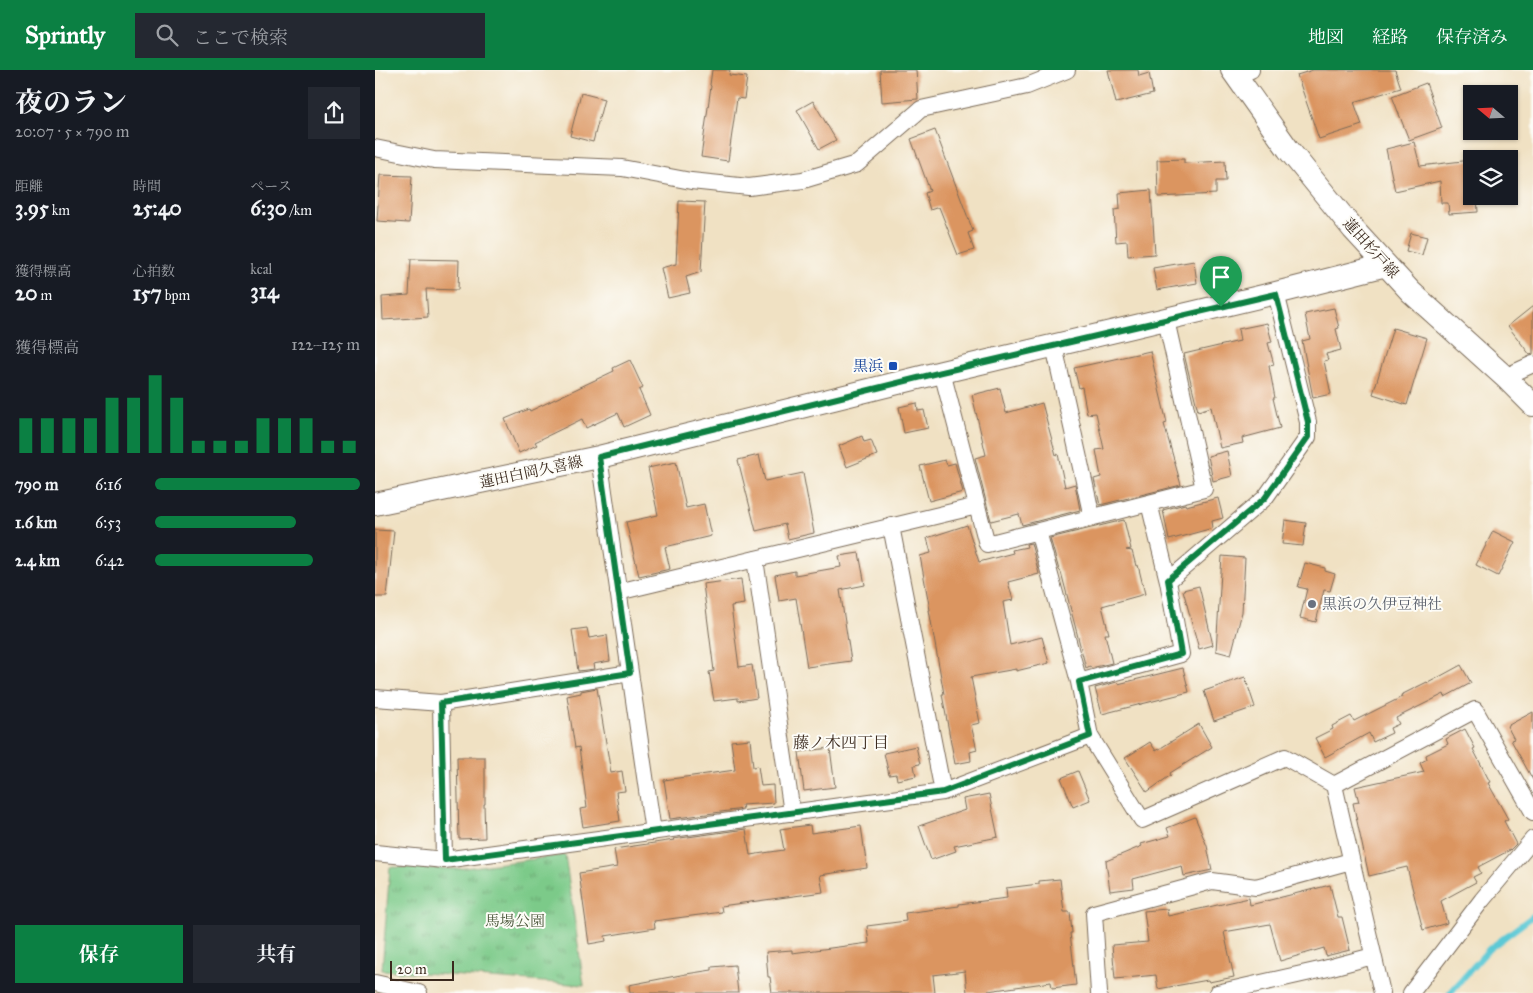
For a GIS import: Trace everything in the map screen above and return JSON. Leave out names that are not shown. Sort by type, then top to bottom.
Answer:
[{"type":"main road","name":"蓮田杉戸線","points":[[1240,72],[1288,150],[1353,229],[1411,292],[1505,377],[1533,405]]},
{"type":"main road","name":"蓮田白岡久喜線","points":[[375,504],[599,457],[942,372],[1276,294],[1386,265]]},
{"type":"street","points":[[375,148],[435,160],[622,168],[691,182],[749,187],[758,186],[803,180],[857,164],[921,109],[1027,86],[1067,70]]},
{"type":"street","points":[[1168,580],[1265,498],[1308,437],[1308,422],[1276,294]]},
{"type":"street","points":[[942,372],[987,544],[1204,489],[1166,320]]},
{"type":"street","points":[[1054,346],[1093,517]]},
{"type":"street","points":[[1505,377],[1533,364]]},
{"type":"street","points":[[599,457],[653,832]]},
{"type":"street","points":[[1079,682],[1181,654],[1168,580],[1149,503]]},
{"type":"street","points":[[618,592],[977,506]]},
{"type":"street","points":[[891,526],[943,792]]},
{"type":"street","points":[[1038,531],[1079,682],[1090,736],[1142,820],[1285,757],[1334,785],[1382,993]]},
{"type":"street","points":[[755,559],[792,813]]},
{"type":"street","points":[[375,698],[441,703],[630,673]]},
{"type":"street","points":[[441,703],[445,860]]},
{"type":"street","points":[[1334,785],[1475,710],[1533,812]]},
{"type":"street","points":[[375,853],[445,860],[943,792],[1090,736]]},
{"type":"street","points":[[1411,993],[1482,900],[1533,839]]},
{"type":"street","points":[[1099,993],[1094,913],[1212,881],[1256,887],[1351,861]]},
{"type":"street","points":[[1217,993],[1373,956]]},
{"type":"street","points":[[375,983],[419,993]]},
{"type":"green space","name":"馬場公園","points":[[565,855],[584,985],[382,970],[390,867],[457,869]]},
{"type":"building","points":[[712,70],[730,70],[729,75],[747,77],[744,99],[737,98],[728,161],[701,157]]},
{"type":"building","points":[[880,70],[916,70],[918,99],[882,102]]},
{"type":"building","points":[[1108,70],[1138,70],[1139,76],[1149,73],[1153,94],[1116,103]]},
{"type":"building","points":[[1313,70],[1395,70],[1401,88],[1354,102],[1362,125],[1319,139],[1297,75]]},
{"type":"building","points":[[1426,83],[1442,128],[1409,140],[1392,96]]},
{"type":"building","points":[[581,93],[604,99],[593,142],[570,136]]},
{"type":"building","points":[[813,101],[836,140],[819,149],[797,110]]},
{"type":"building","points":[[935,130],[973,231],[968,233],[974,250],[958,255],[939,207],[930,210],[925,193],[930,191],[911,139]]},
{"type":"building","points":[[1414,142],[1420,166],[1463,161],[1463,205],[1478,205],[1478,212],[1449,214],[1448,203],[1441,203],[1440,181],[1395,191],[1386,149]]},
{"type":"building","points":[[1184,159],[1184,163],[1225,161],[1226,181],[1216,181],[1216,194],[1158,197],[1157,160]]},
{"type":"building","points":[[380,175],[412,176],[409,223],[377,221]]},
{"type":"building","points":[[1151,190],[1155,254],[1128,256],[1127,241],[1116,242],[1114,210],[1120,209],[1119,193]]},
{"type":"building","points":[[679,201],[705,202],[701,272],[686,277],[690,293],[668,298],[661,268],[676,264]]},
{"type":"building","points":[[1411,233],[1427,237],[1422,255],[1406,251]]},
{"type":"building","points":[[411,259],[459,260],[458,290],[426,289],[428,317],[383,320],[382,297],[409,295]]},
{"type":"building","points":[[1194,261],[1197,283],[1157,290],[1153,268]]},
{"type":"building","points":[[1533,306],[1533,354],[1530,355],[1508,326]]},
{"type":"building","points":[[1334,308],[1339,328],[1336,329],[1341,350],[1326,354],[1328,360],[1324,361],[1331,394],[1313,398],[1302,341],[1310,339],[1305,314]]},
{"type":"building","points":[[1267,323],[1272,342],[1268,343],[1274,365],[1269,366],[1275,398],[1273,398],[1280,428],[1242,438],[1243,443],[1220,448],[1211,407],[1198,411],[1184,354],[1240,341],[1238,329]]},
{"type":"building","points":[[1393,328],[1427,338],[1407,405],[1373,394]]},
{"type":"building","points":[[1150,351],[1167,423],[1164,424],[1181,485],[1100,505],[1094,479],[1101,477],[1096,450],[1104,449],[1096,413],[1087,414],[1082,387],[1079,388],[1074,368]]},
{"type":"building","points":[[630,360],[643,388],[639,390],[650,415],[624,427],[618,413],[586,428],[582,419],[535,442],[537,445],[519,453],[505,419],[529,409],[530,411],[614,371],[613,368]]},
{"type":"building","points":[[1000,388],[1006,413],[1042,403],[1056,455],[1058,454],[1065,487],[1075,484],[1080,510],[1022,525],[1019,514],[991,521],[975,458],[986,455],[972,395]]},
{"type":"building","points":[[917,403],[918,411],[924,410],[928,428],[904,433],[899,407]]},
{"type":"building","points":[[862,436],[864,442],[871,440],[877,455],[847,467],[839,446]]},
{"type":"building","points":[[1227,451],[1232,476],[1213,481],[1208,456]]},
{"type":"building","points":[[759,455],[765,481],[803,473],[814,533],[788,539],[785,524],[756,531],[738,460]]},
{"type":"building","points":[[945,460],[947,465],[955,463],[963,492],[929,501],[920,466]]},
{"type":"building","points":[[676,462],[686,508],[704,504],[711,536],[665,547],[670,569],[639,576],[626,522],[658,515],[648,468]]},
{"type":"building","points":[[1218,498],[1223,518],[1212,521],[1213,528],[1169,540],[1163,510]]},
{"type":"building","points":[[1124,520],[1131,549],[1126,550],[1132,551],[1136,566],[1138,565],[1145,594],[1102,606],[1109,634],[1105,634],[1112,663],[1086,668],[1061,572],[1050,538]]},
{"type":"building","points":[[1285,520],[1306,523],[1303,546],[1282,544]]},
{"type":"building","points":[[967,525],[979,562],[1013,553],[1012,550],[1027,547],[1026,544],[1031,543],[1039,574],[1008,582],[1013,600],[1003,602],[1010,645],[1042,637],[1049,663],[1016,671],[1016,669],[971,677],[980,723],[971,725],[977,750],[970,752],[971,761],[955,764],[920,556],[931,553],[927,538]]},
{"type":"building","points":[[375,530],[394,531],[387,597],[375,597]]},
{"type":"building","points":[[1493,531],[1515,542],[1498,576],[1476,565]]},
{"type":"building","points":[[859,553],[865,585],[840,590],[851,661],[807,667],[796,598],[779,601],[775,575],[795,571],[795,575],[841,567],[839,556]]},
{"type":"building","points":[[1222,556],[1245,558],[1242,612],[1231,655],[1216,651]]},
{"type":"building","name":"黒浜の久伊豆神社","points":[[1305,563],[1325,568],[1325,571],[1335,574],[1330,591],[1324,590],[1316,622],[1300,618],[1307,589],[1298,587]]},
{"type":"building","points":[[741,579],[744,604],[731,606],[739,667],[752,665],[757,698],[738,701],[738,698],[714,701],[709,672],[714,671],[703,584]]},
{"type":"building","points":[[1199,586],[1213,645],[1199,649],[1183,590]]},
{"type":"building","points":[[587,628],[589,638],[607,635],[610,661],[593,664],[594,669],[578,671],[572,630]]},
{"type":"building","points":[[1461,665],[1471,683],[1445,697],[1444,694],[1396,718],[1399,724],[1390,728],[1392,733],[1373,742],[1369,733],[1325,757],[1315,738],[1333,729],[1332,726],[1351,716],[1354,721]]},
{"type":"building","points":[[1183,668],[1189,692],[1102,714],[1095,688]]},
{"type":"building","points":[[1245,677],[1255,707],[1214,721],[1204,691]]},
{"type":"building","points":[[597,688],[611,773],[622,771],[625,791],[616,792],[620,821],[583,827],[580,809],[587,808],[579,747],[575,748],[567,696]]},
{"type":"building","points":[[1533,712],[1533,780],[1511,740],[1514,739],[1507,726]]},
{"type":"building","points":[[1199,724],[1212,747],[1170,773],[1171,775],[1147,792],[1125,758],[1150,742],[1156,751]]},
{"type":"building","points":[[1465,729],[1490,782],[1488,783],[1508,819],[1504,821],[1516,844],[1510,850],[1478,867],[1481,873],[1473,877],[1476,882],[1441,901],[1447,923],[1423,930],[1407,867],[1369,876],[1353,803],[1359,802],[1355,787],[1424,772],[1420,763],[1427,759],[1426,755],[1448,744],[1446,739]]},
{"type":"building","points":[[750,739],[753,767],[758,766],[761,786],[773,785],[774,803],[742,805],[743,809],[670,819],[664,780],[735,770],[731,741]]},
{"type":"building","points":[[916,746],[920,764],[914,765],[916,776],[897,780],[896,774],[889,775],[884,753]]},
{"type":"building","points":[[830,748],[835,787],[804,791],[799,752]]},
{"type":"building","points":[[457,757],[485,757],[485,838],[459,839]]},
{"type":"building","points":[[1078,771],[1090,800],[1073,807],[1061,778]]},
{"type":"building","points":[[989,794],[998,837],[954,846],[956,851],[931,860],[919,826],[965,810],[963,799]]},
{"type":"building","points":[[1195,817],[1207,846],[1212,870],[1184,876],[1182,866],[1133,879],[1134,888],[1110,891],[1106,861],[1142,846],[1141,844],[1170,836],[1167,828]]},
{"type":"building","points":[[810,825],[811,833],[861,826],[867,868],[820,875],[823,892],[721,906],[722,912],[654,921],[655,928],[605,936],[606,941],[589,944],[579,873],[617,867],[614,849],[746,829],[750,855],[784,850],[780,829]]},
{"type":"building","points":[[1060,879],[1064,912],[1070,912],[1072,933],[1070,933],[1076,985],[1052,988],[1051,982],[988,991],[988,993],[967,993],[965,971],[933,975],[935,993],[772,993],[770,977],[768,977],[766,952],[792,950],[792,953],[869,943],[867,926],[906,921],[905,913],[1007,898],[1006,888]]},
{"type":"building","points":[[1330,885],[1338,917],[1342,917],[1350,950],[1326,956],[1324,948],[1280,961],[1270,924],[1224,932],[1234,977],[1158,989],[1156,975],[1115,979],[1112,945],[1148,942],[1144,911],[1167,909],[1168,916],[1249,898],[1250,905]]},
{"type":"building","points":[[735,965],[738,993],[630,993],[629,985],[712,970],[712,967]]},
{"type":"waterway","points":[[1450,993],[1489,949],[1533,916]]},
{"type":"place","name":"黒浜","points":[[893,366]]},
{"type":"place","name":"黒浜の久伊豆神社","points":[[1312,604]]},
{"type":"district","name":"藤ノ木四丁目","points":[[841,742]]},
{"type":"route","points":[[1276,294],[1308,422],[1308,437],[1265,498],[1168,580],[1181,654],[1079,682],[1090,736],[943,792],[445,860],[441,703],[630,673],[599,457],[942,372],[1221,307],[1276,294]]}]
